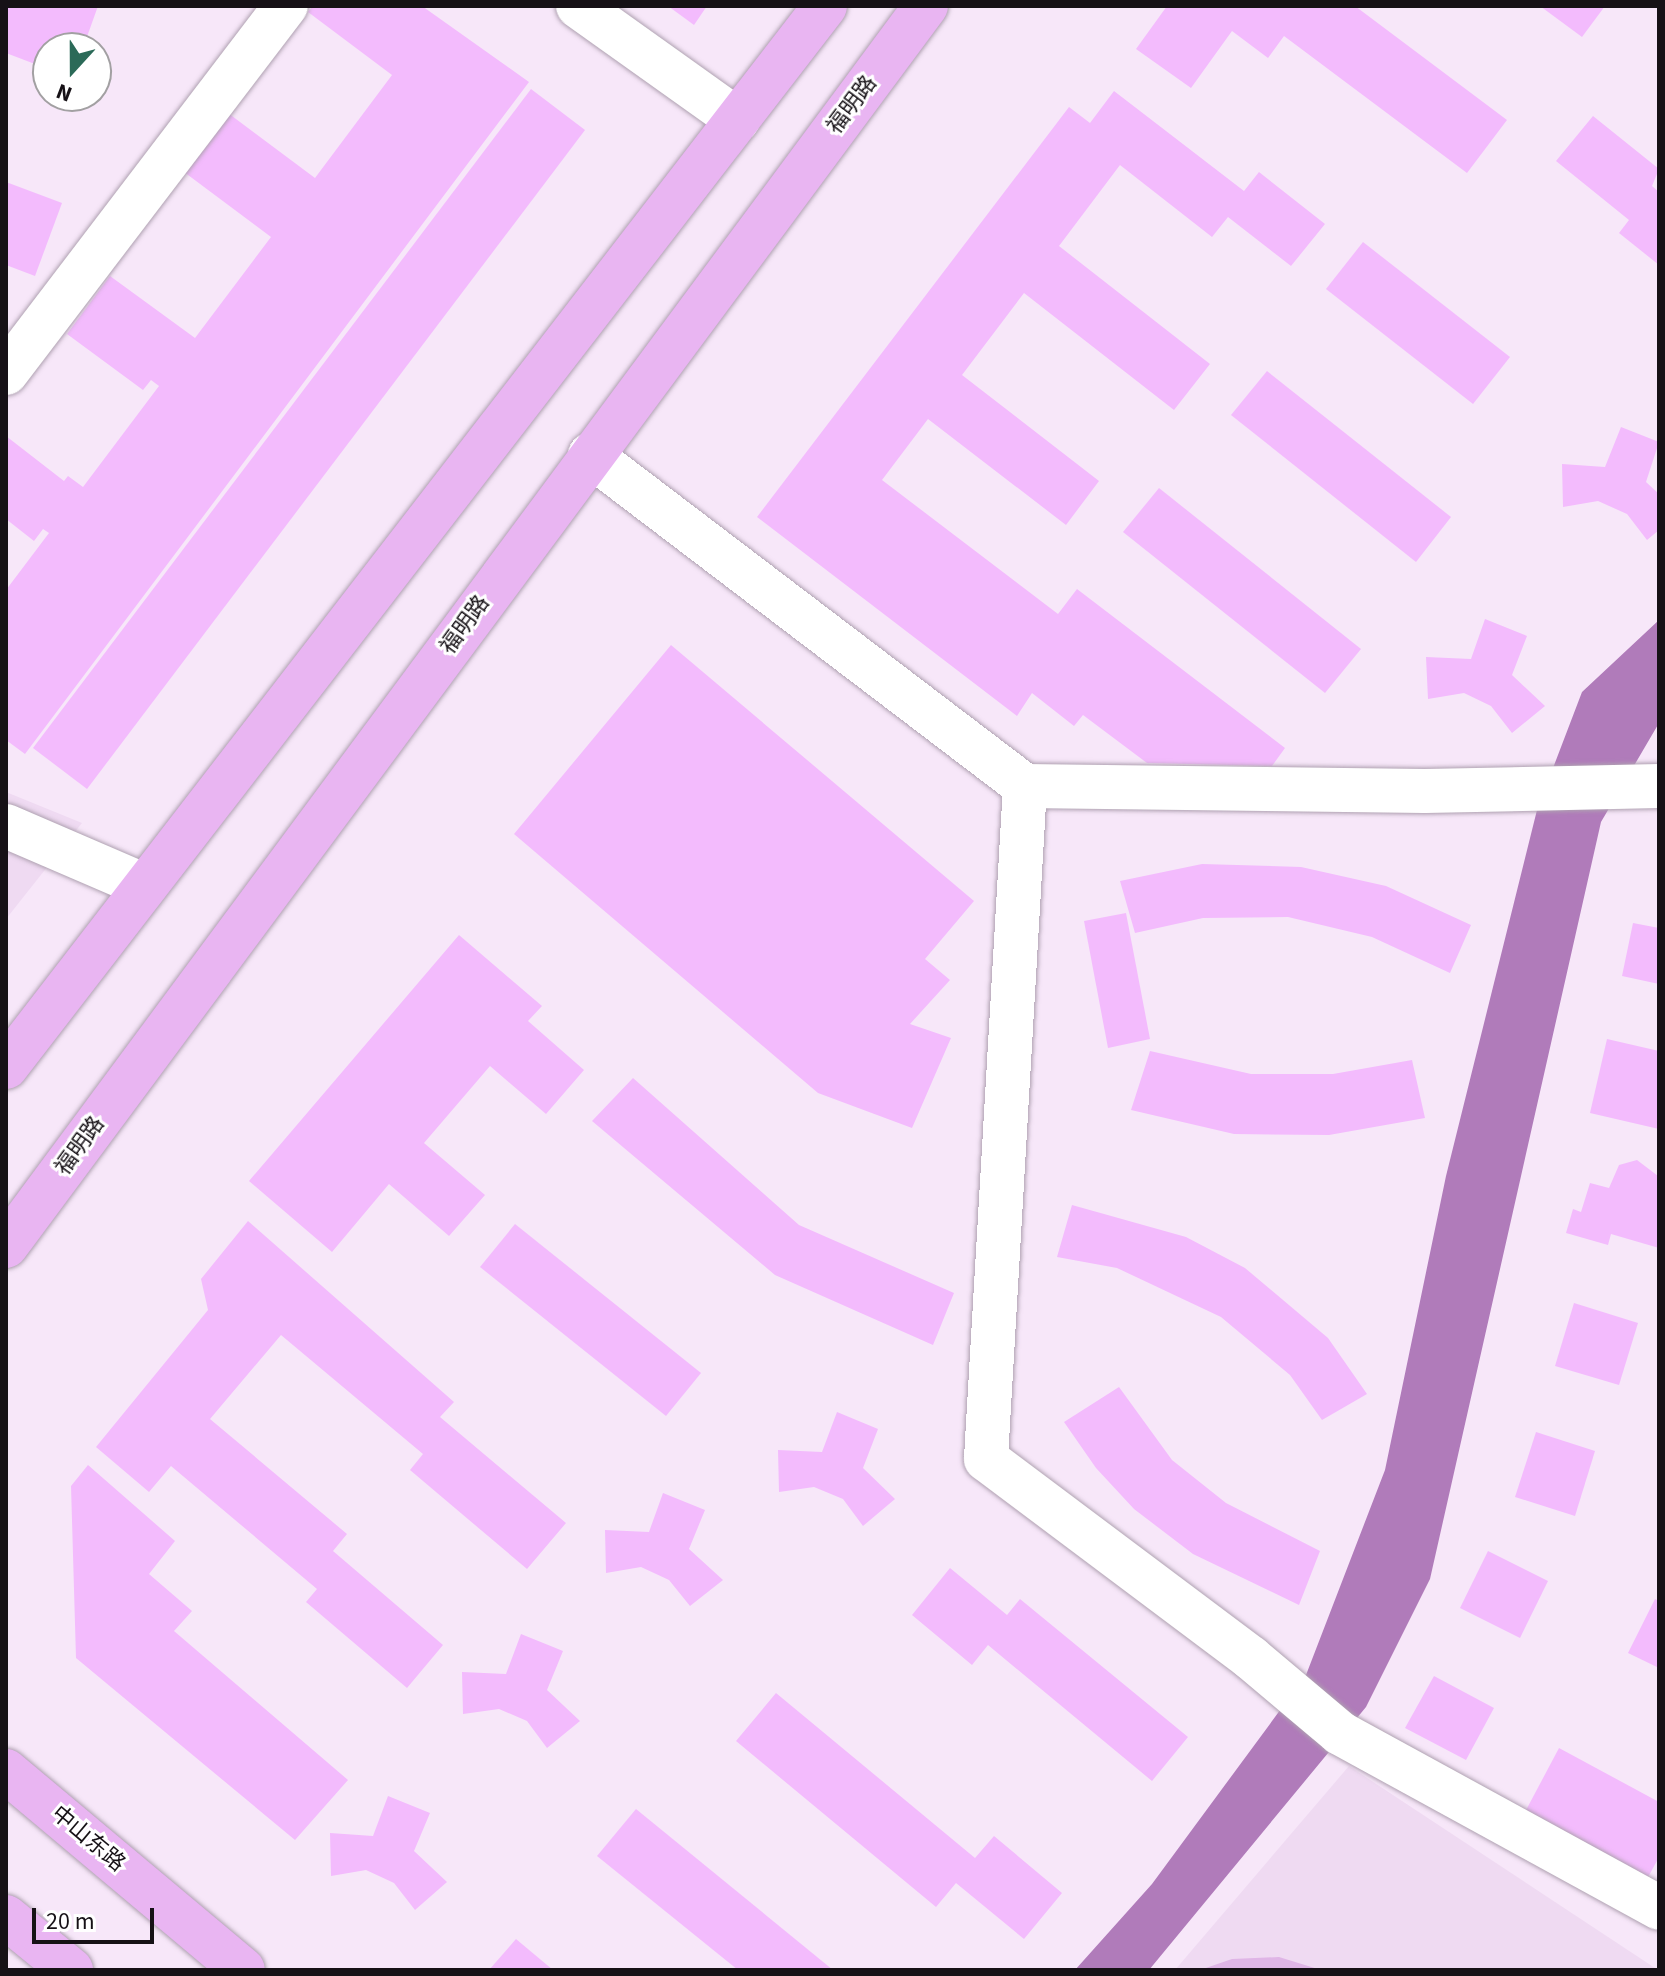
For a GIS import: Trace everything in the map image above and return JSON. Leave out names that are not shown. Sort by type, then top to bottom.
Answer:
[{"type":"main road","points":[[6,1067],[825,6]]},
{"type":"main road","name":"福明路","points":[[6,1246],[926,6]]},
{"type":"main road","name":"中山东路","points":[[6,1771],[243,1970]]},
{"type":"main road","points":[[6,1917],[71,1970]]},
{"type":"street","points":[[6,373],[286,6]]},
{"type":"street","points":[[578,6],[738,120]]},
{"type":"street","points":[[590,455],[1025,786],[1481,790],[1659,786]]},
{"type":"street","points":[[1025,786],[986,1459],[1251,1658],[1340,1733],[1659,1908]]},
{"type":"street","points":[[6,826],[145,886]]},
{"type":"shaded area","points":[[1659,620],[1659,723],[1601,822],[1430,1579],[1366,1707],[1149,1970],[1075,1970],[1152,1884],[1306,1675],[1385,1470],[1446,1176],[1537,810],[1582,692]]},
{"type":"shaded area","points":[[6,792],[82,823],[6,919]]},
{"type":"shaded area","points":[[1349,1766],[1658,1970],[1175,1970]]},
{"type":"shaded area","points":[[1279,1957],[1321,1970],[1200,1970],[1232,1959]]},
{"type":"building","points":[[6,6],[98,6],[89,32],[32,32],[32,63],[6,53]]},
{"type":"building","points":[[313,6],[422,6],[529,82],[25,754],[6,740],[6,590],[49,533],[43,529],[34,541],[6,519],[6,436],[64,481],[68,476],[83,487],[159,386],[151,380],[143,390],[67,334],[110,276],[195,338],[271,237],[184,172],[228,113],[315,178],[392,75],[308,12]]},
{"type":"building","points":[[668,6],[707,6],[694,25]]},
{"type":"building","points":[[1167,6],[1355,6],[1507,120],[1467,173],[1284,36],[1268,58],[1232,31],[1191,88],[1136,49]]},
{"type":"building","points":[[1540,6],[1605,6],[1582,37]]},
{"type":"building","points":[[531,89],[585,130],[87,789],[33,748]]},
{"type":"building","points":[[1114,91],[1244,191],[1259,172],[1325,224],[1291,266],[1228,217],[1212,237],[1120,165],[1059,246],[1210,364],[1174,410],[1024,293],[962,375],[1099,481],[1066,525],[928,419],[882,480],[1058,614],[1077,589],[1285,748],[1272,766],[1147,763],[1083,715],[1074,726],[1032,693],[1017,716],[757,517],[1069,107],[1090,123]]},
{"type":"building","points":[[1593,116],[1659,169],[1652,186],[1659,192],[1659,265],[1619,233],[1629,220],[1556,161]]},
{"type":"building","points":[[6,182],[62,203],[35,276],[6,265]]},
{"type":"building","points":[[1363,242],[1510,357],[1473,404],[1326,289]]},
{"type":"building","points":[[1267,371],[1451,517],[1416,562],[1231,415]]},
{"type":"building","points":[[1621,427],[1659,442],[1646,482],[1659,494],[1659,530],[1647,540],[1627,514],[1598,501],[1563,507],[1562,464],[1605,467]]},
{"type":"building","points":[[1159,488],[1361,649],[1325,693],[1123,532]]},
{"type":"building","points":[[1485,619],[1527,636],[1512,675],[1545,706],[1512,733],[1491,706],[1464,693],[1428,699],[1426,657],[1471,659]]},
{"type":"building","points":[[671,645],[974,901],[925,959],[950,980],[910,1024],[951,1038],[912,1128],[818,1093],[514,834]]},
{"type":"building","points":[[1202,864],[1301,867],[1386,886],[1471,925],[1450,973],[1372,937],[1288,917],[1203,918],[1135,933],[1120,881]]},
{"type":"building","points":[[1126,913],[1150,1039],[1108,1048],[1084,921]]},
{"type":"building","points":[[1633,923],[1659,928],[1659,984],[1622,976]]},
{"type":"building","points":[[459,935],[542,1006],[528,1021],[584,1070],[546,1114],[490,1066],[424,1143],[485,1195],[449,1236],[389,1184],[332,1252],[249,1181]]},
{"type":"building","points":[[1607,1039],[1659,1051],[1659,1129],[1590,1113]]},
{"type":"building","points":[[1150,1051],[1251,1074],[1333,1074],[1412,1060],[1425,1118],[1329,1135],[1234,1134],[1131,1110]]},
{"type":"building","points":[[633,1078],[799,1225],[954,1293],[933,1345],[775,1275],[592,1121]]},
{"type":"building","points":[[1637,1160],[1658,1176],[1659,1248],[1611,1234],[1608,1245],[1566,1233],[1573,1209],[1581,1212],[1590,1183],[1609,1188],[1619,1165]]},
{"type":"building","points":[[1072,1205],[1186,1237],[1245,1268],[1328,1338],[1367,1394],[1322,1420],[1290,1375],[1221,1317],[1117,1268],[1057,1257]]},
{"type":"building","points":[[248,1221],[454,1402],[440,1417],[566,1523],[527,1569],[410,1470],[423,1454],[281,1335],[210,1419],[347,1534],[333,1551],[443,1645],[407,1688],[306,1602],[317,1589],[171,1466],[149,1492],[96,1447],[208,1310],[201,1279]]},
{"type":"building","points":[[515,1224],[701,1373],[666,1416],[480,1267]]},
{"type":"building","points":[[1574,1303],[1638,1323],[1619,1385],[1555,1366]]},
{"type":"building","points":[[1119,1387],[1172,1460],[1226,1503],[1320,1551],[1299,1605],[1193,1554],[1134,1509],[1096,1468],[1064,1422]]},
{"type":"building","points":[[837,1412],[878,1429],[863,1468],[895,1499],[863,1526],[843,1499],[814,1487],[779,1492],[778,1450],[822,1452]]},
{"type":"building","points":[[1536,1432],[1595,1451],[1575,1516],[1515,1497]]},
{"type":"building","points":[[88,1465],[175,1541],[149,1574],[192,1611],[174,1631],[348,1780],[295,1840],[76,1658],[71,1486]]},
{"type":"building","points":[[663,1493],[705,1510],[689,1549],[723,1580],[690,1606],[669,1580],[641,1567],[606,1573],[605,1530],[649,1532]]},
{"type":"building","points":[[1488,1551],[1548,1581],[1520,1638],[1460,1608]]},
{"type":"building","points":[[950,1568],[1007,1615],[1020,1599],[1188,1737],[1152,1781],[988,1645],[972,1665],[912,1615]]},
{"type":"building","points":[[1655,1599],[1659,1601],[1659,1668],[1628,1653]]},
{"type":"building","points":[[521,1634],[563,1651],[547,1690],[580,1721],[547,1748],[527,1721],[499,1709],[463,1714],[462,1672],[506,1674]]},
{"type":"building","points":[[1434,1676],[1494,1708],[1466,1760],[1405,1728]]},
{"type":"building","points":[[776,1693],[975,1858],[994,1836],[1062,1893],[1024,1939],[956,1883],[936,1907],[736,1741]]},
{"type":"building","points":[[1559,1748],[1659,1802],[1659,1857],[1647,1879],[1525,1812]]},
{"type":"building","points":[[388,1796],[430,1813],[414,1851],[447,1882],[415,1910],[394,1883],[366,1870],[331,1876],[330,1833],[373,1836]]},
{"type":"building","points":[[636,1809],[833,1970],[738,1970],[597,1856]]},
{"type":"building","points":[[516,1939],[553,1970],[489,1970]]}]
